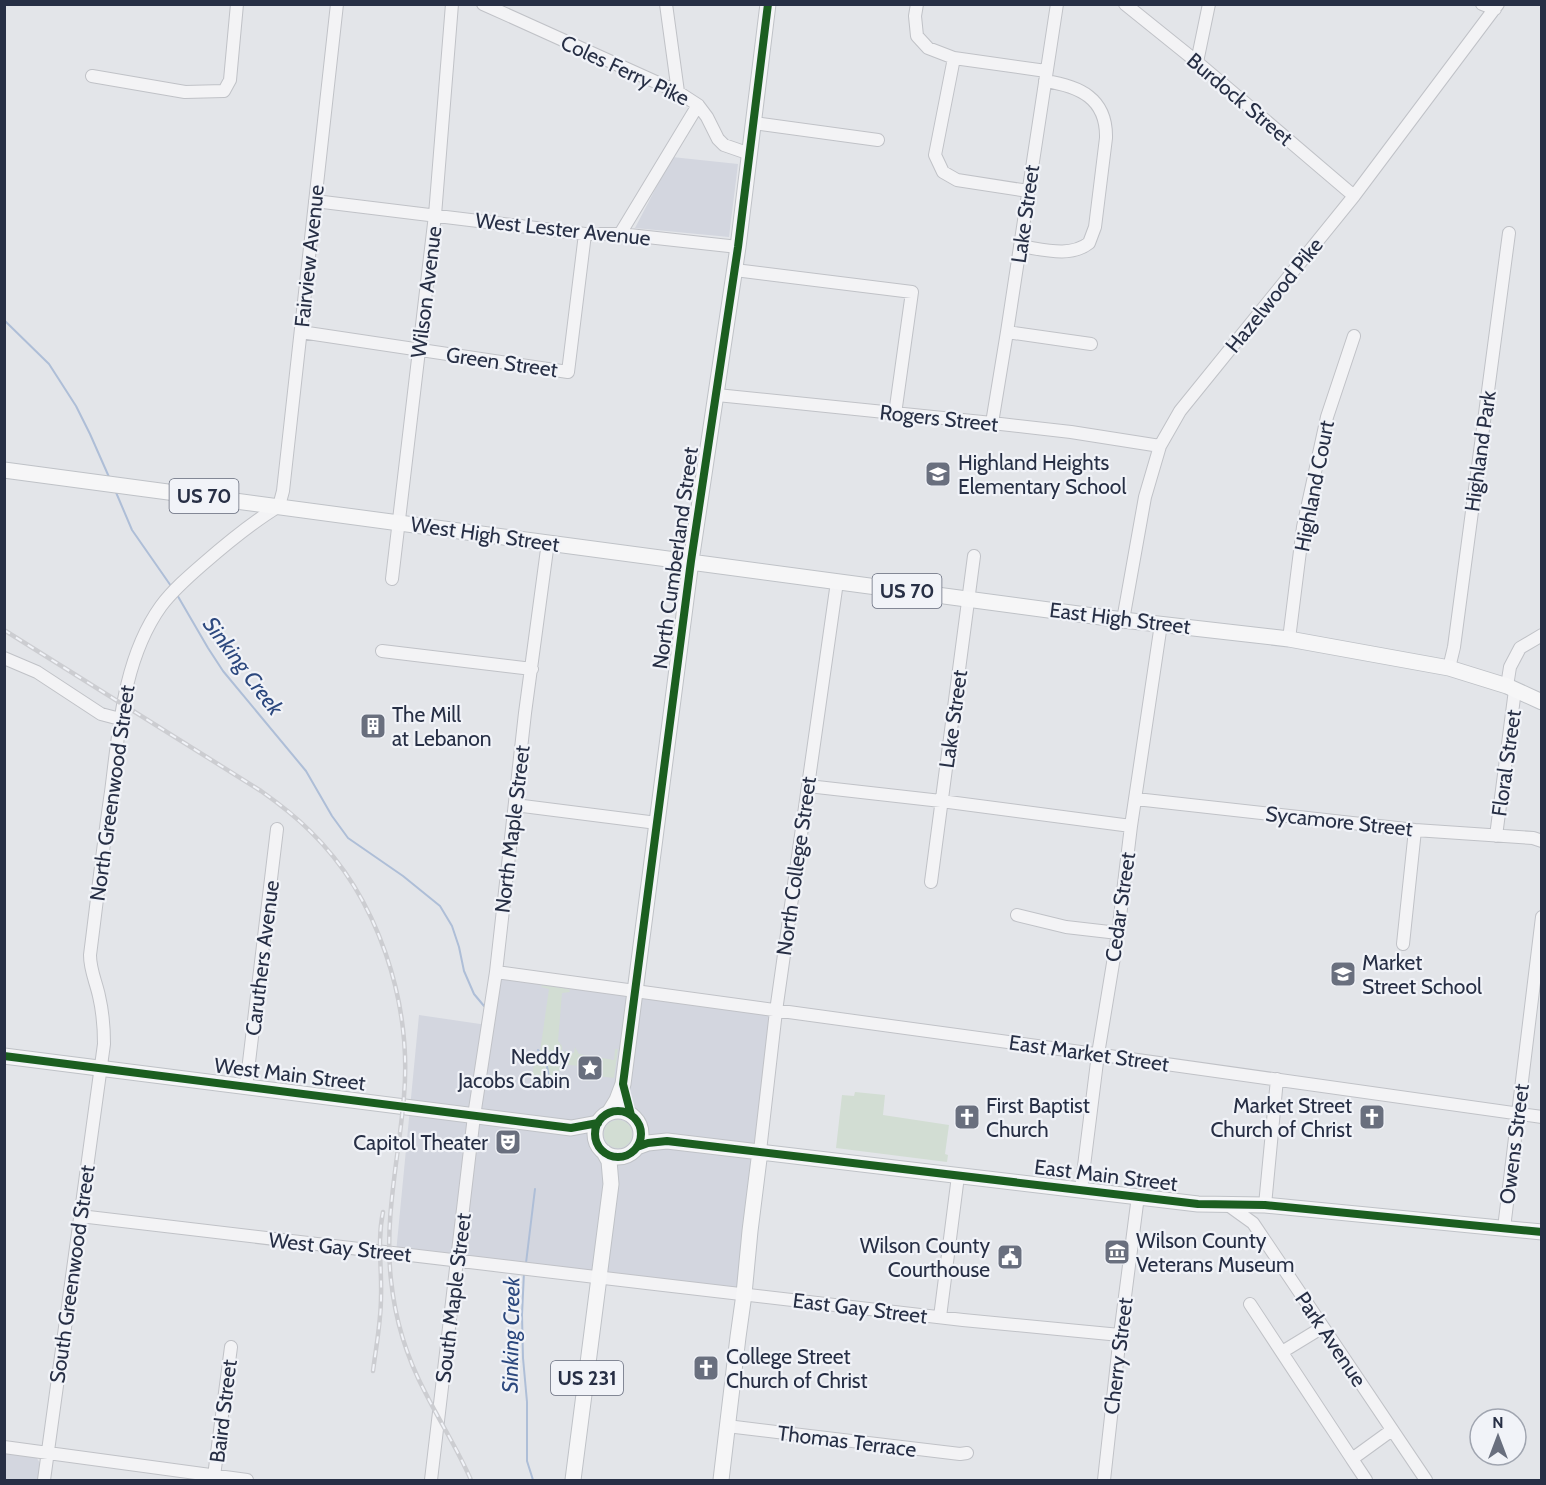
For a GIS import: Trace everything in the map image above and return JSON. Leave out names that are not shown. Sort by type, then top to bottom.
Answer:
[{"type":"main road","name":"North Cumberland Street","points":[[603,1118],[617,1101],[623,1084],[691,561],[735,270],[768,4]]},
{"type":"main road","name":"US 70","points":[[4,470],[279,506]]},
{"type":"main road","name":"West High Street","points":[[279,506],[691,561]]},
{"type":"main road","name":"East High Street","points":[[691,561],[1124,620],[1289,639],[1449,668],[1511,688],[1542,702]]},
{"type":"main road","name":"West Main Street","points":[[4,1056],[572,1128],[603,1118]]},
{"type":"main road","name":"North Cumberland Street","points":[[623,1084],[635,1119]]},
{"type":"main road","points":[[603,1118],[620,1111],[635,1119]]},
{"type":"main road","name":"US 231","points":[[573,1480],[611,1184],[609,1161],[600,1147],[595,1132],[603,1118]]},
{"type":"main road","name":"East Main Street","points":[[635,1119],[644,1129],[667,1140]]},
{"type":"main road","name":"US 231","points":[[633,1150],[640,1138],[640,1128],[635,1119]]},
{"type":"main road","name":"West Main Street","points":[[572,1128],[600,1147]]},
{"type":"main road","name":"East Main Street","points":[[633,1150],[648,1143],[667,1140],[1198,1204],[1265,1205],[1542,1232]]},
{"type":"main road","points":[[600,1147],[616,1157],[624,1156],[633,1150]]},
{"type":"main road","points":[[611,1184],[623,1161],[633,1150]]},
{"type":"main road","points":[[721,1480],[760,1151]]},
{"type":"street","points":[[92,75],[185,92],[224,91],[230,80],[237,4]]},
{"type":"street","name":"Fairview Avenue","points":[[279,506],[283,491],[337,4]]},
{"type":"street","name":"Wilson Avenue","points":[[392,579],[435,215],[452,4]]},
{"type":"street","name":"Coles Ferry Pike","points":[[483,4],[678,92],[698,105],[724,145],[750,154]]},
{"type":"street","points":[[666,4],[678,92]]},
{"type":"street","points":[[916,4],[917,36],[928,48],[954,58],[1045,76],[1074,87],[1093,100],[1104,115],[1107,126],[1106,138],[1095,228],[1089,243],[1075,250],[1064,251],[1020,246]]},
{"type":"street","name":"Lake Street","points":[[992,423],[1057,4]]},
{"type":"street","name":"Burdock Street","points":[[1125,4],[1197,62],[1354,196]]},
{"type":"street","points":[[1197,62],[1209,4]]},
{"type":"street","points":[[1482,4],[1497,7]]},
{"type":"street","name":"Hazelwood Pike","points":[[1124,620],[1145,497],[1161,446],[1180,411],[1354,196],[1497,7]]},
{"type":"street","points":[[954,58],[935,155],[943,172],[957,180],[1028,191]]},
{"type":"street","points":[[621,234],[698,105]]},
{"type":"street","points":[[754,123],[878,140]]},
{"type":"street","name":"West Lester Avenue","points":[[315,201],[585,234],[621,234],[738,247]]},
{"type":"street","name":"Highland Park","points":[[1449,668],[1509,233]]},
{"type":"street","name":"Green Street","points":[[301,333],[568,372],[585,234]]},
{"type":"street","points":[[735,270],[912,292],[896,414]]},
{"type":"street","points":[[1007,332],[1091,344]]},
{"type":"street","name":"Highland Court","points":[[1289,639],[1305,516],[1327,417],[1354,336]]},
{"type":"street","name":"Rogers Street","points":[[717,395],[1071,432],[1161,446]]},
{"type":"street","name":"North Greenwood Street","points":[[100,1068],[105,1023],[92,974],[90,955],[120,719],[131,670],[153,619],[166,599],[259,518],[279,506]]},
{"type":"street","name":"North Maple Street","points":[[474,1116],[496,972],[548,542]]},
{"type":"street","name":"Lake Street","points":[[931,882],[974,556]]},
{"type":"street","name":"North College Street","points":[[760,1151],[776,1011],[837,582]]},
{"type":"street","name":"Cedar Street","points":[[1081,1190],[1098,1054],[1118,933],[1131,826],[1161,624]]},
{"type":"street","name":"Floral Street","points":[[1496,836],[1511,688],[1509,667],[1520,648],[1542,635]]},
{"type":"street","points":[[382,651],[532,669]]},
{"type":"street","points":[[4,658],[37,672],[101,714],[120,719]]},
{"type":"street","points":[[808,786],[1131,826]]},
{"type":"street","name":"Sycamore Street","points":[[1136,799],[1415,830],[1533,838],[1542,841]]},
{"type":"street","points":[[515,805],[657,823]]},
{"type":"street","name":"Caruthers Avenue","points":[[246,1087],[277,829]]},
{"type":"street","points":[[1403,944],[1415,830]]},
{"type":"street","points":[[1017,915],[1066,927],[1118,933]]},
{"type":"street","name":"Owens Street","points":[[1504,1228],[1517,1114],[1539,959],[1542,917]]},
{"type":"street","name":"East Market Street","points":[[496,972],[1542,1117]]},
{"type":"street","name":"South Greenwood Street","points":[[44,1480],[100,1068]]},
{"type":"street","points":[[1265,1205],[1277,1079]]},
{"type":"street","name":"South Maple Street","points":[[431,1480],[474,1116]]},
{"type":"street","points":[[940,1317],[958,1176]]},
{"type":"street","name":"Cherry Street","points":[[1104,1480],[1138,1196]]},
{"type":"street","name":"Park Avenue","points":[[1228,1205],[1253,1223],[1425,1480]]},
{"type":"street","name":"West Gay Street","points":[[80,1216],[600,1278]]},
{"type":"street","name":"East Gay Street","points":[[600,1278],[1120,1335]]},
{"type":"street","points":[[1250,1304],[1366,1480]]},
{"type":"street","points":[[1282,1352],[1323,1327]]},
{"type":"street","name":"Baird Street","points":[[214,1476],[231,1347]]},
{"type":"street","name":"Thomas Terrace","points":[[727,1426],[967,1453]]},
{"type":"street","points":[[1352,1459],[1392,1430]]},
{"type":"street","points":[[4,1447],[247,1480]]},
{"type":"shaded area","points":[[672,157],[738,164],[729,237],[635,228]]},
{"type":"shaded area","points":[[496,972],[776,1011],[744,1294],[396,1253],[419,1015],[487,1025]]},
{"type":"shaded area","points":[[542,985],[569,989],[570,992],[562,993],[558,1041],[562,1046],[562,1051],[574,1053],[575,1047],[579,1054],[614,1060],[615,1049],[618,1049],[614,1078],[579,1074],[579,1066],[560,1064],[559,1074],[553,1074],[551,1087],[531,1084],[535,1056],[539,1059],[549,989],[541,987]]},
{"type":"shaded area","points":[[855,1092],[885,1095],[883,1115],[949,1125],[945,1154],[948,1155],[947,1162],[836,1148],[842,1095],[854,1096]]},
{"type":"shaded area","points":[[618,1120],[628,1124],[632,1134],[628,1144],[618,1148],[608,1144],[604,1134],[608,1124]]},
{"type":"shaded area","points":[[5,1452],[36,1457],[40,1463],[38,1480],[5,1480]]},
{"type":"waterway","name":"Sinking Creek","points":[[4,320],[49,364],[76,406],[109,477]]},
{"type":"waterway","name":"Sinking Creek","points":[[115,490],[132,530],[171,586]]},
{"type":"waterway","name":"Sinking Creek","points":[[176,593],[223,671],[306,771],[332,816],[348,838],[403,876],[440,906],[452,926],[464,971],[474,994],[484,1006]]},
{"type":"waterway","name":"Sinking Creek","points":[[538,1050],[547,1066],[549,1084]]},
{"type":"waterway","name":"Sinking Creek","points":[[526,1263],[535,1189]]},
{"type":"waterway","name":"Sinking Creek","points":[[524,1272],[522,1315],[527,1402],[527,1461],[533,1480]]},
{"type":"railway","points":[[4,630],[274,800],[310,831],[334,857],[372,919],[386,953],[396,988],[405,1060],[402,1119],[389,1234],[389,1257],[395,1309],[407,1352],[471,1480]]},
{"type":"railway","points":[[373,1371],[381,1306],[380,1244],[383,1212]]},
{"type":"cycle path","points":[[631,1115],[623,1084],[691,561],[738,247],[768,4]]},
{"type":"cycle path","points":[[4,1056],[571,1128],[598,1123]]},
{"type":"cycle path","points":[[618,1111],[634,1118],[641,1134],[634,1150],[618,1157],[602,1150],[595,1134],[602,1118],[618,1111]]},
{"type":"cycle path","points":[[637,1147],[667,1141],[1198,1204],[1265,1205],[1542,1232]]},
{"type":"place","name":"Highland Heights Elementary School","points":[[938,474]]},
{"type":"place","name":"The Mill at Lebanon","points":[[373,726]]},
{"type":"place","name":"Market Street School","points":[[1343,974]]},
{"type":"place","name":"Neddy Jacobs Cabin","points":[[590,1068]]},
{"type":"place","name":"First Baptist Church","points":[[967,1117]]},
{"type":"place","name":"Market Street Church of Christ","points":[[1372,1117]]},
{"type":"place","name":"Capitol Theater","points":[[508,1142]]},
{"type":"place","name":"Wilson County Veterans Museum","points":[[1117,1252]]},
{"type":"place","name":"Wilson County Courthouse","points":[[1010,1257]]},
{"type":"place","name":"College Street Church of Christ","points":[[706,1368]]}]
